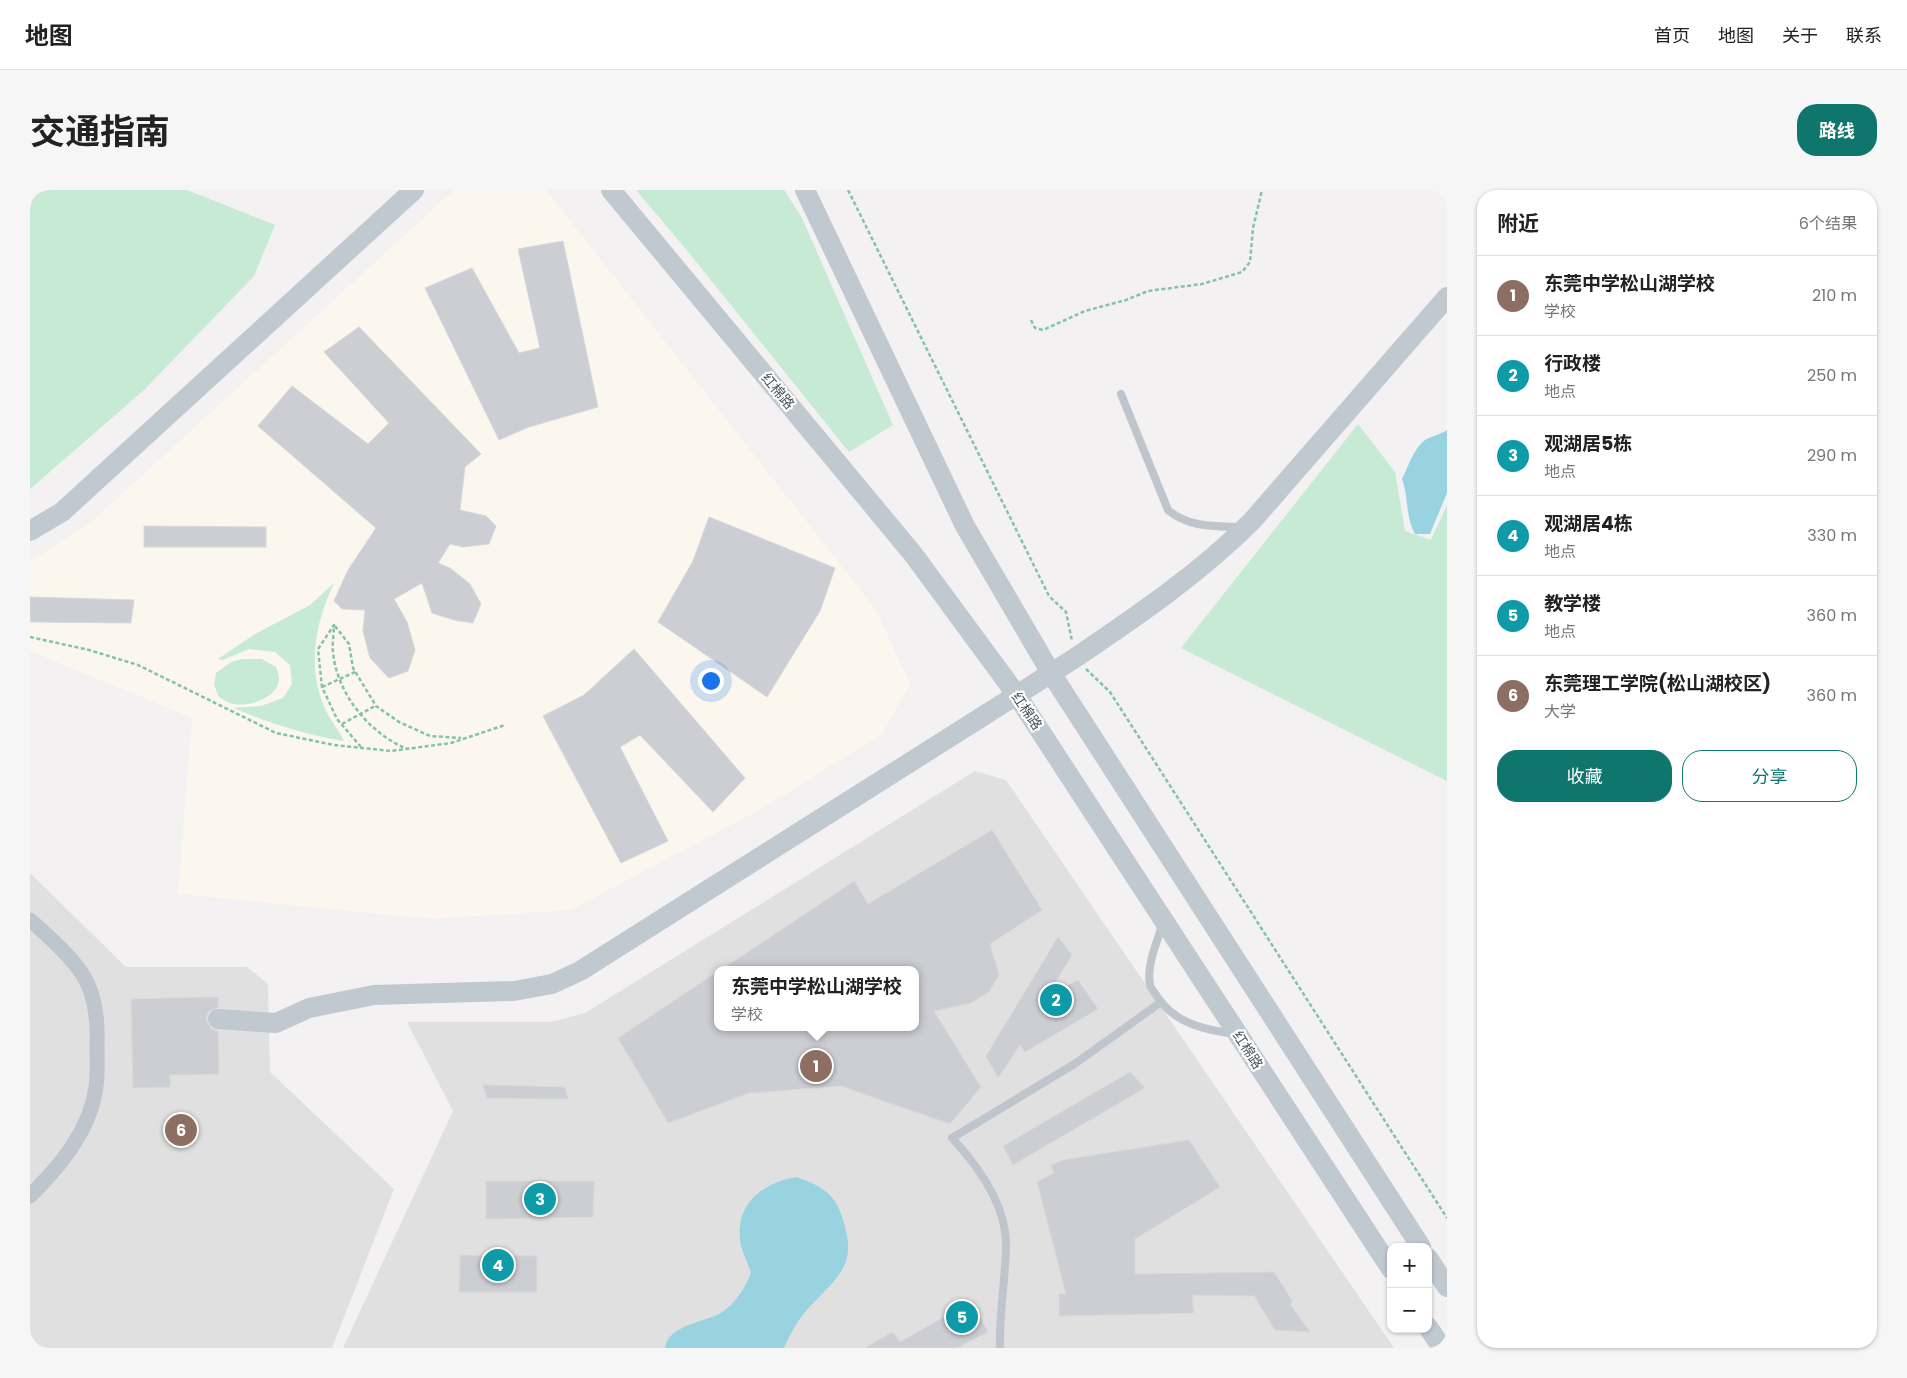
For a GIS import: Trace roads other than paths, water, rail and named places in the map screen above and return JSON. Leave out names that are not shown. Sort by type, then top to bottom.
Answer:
[{"type":"main road","points":[[30,531],[62,512],[414,190]]},
{"type":"main road","name":"红棉路","points":[[611,190],[913,554],[1016,694],[1387,1263]]},
{"type":"main road","points":[[805,190],[965,526],[1051,673],[1418,1243]]},
{"type":"main road","points":[[218,1019],[276,1023],[309,1008],[374,995],[488,994],[534,988],[559,981],[580,971],[1075,658],[1130,621],[1222,550],[1246,527],[1447,297]]},
{"type":"main road","points":[[1432,1264],[1447,1287]]},
{"type":"main road","points":[[1432,1333],[1442,1348]]},
{"type":"street","points":[[30,920],[63,951],[83,976],[94,998],[98,1030],[96,1088],[85,1122],[71,1150],[50,1176],[30,1196]]},
{"type":"lane","points":[[1121,394],[1168,510],[1179,520],[1200,525],[1246,527]]},
{"type":"lane","points":[[1164,921],[1151,959],[1150,986],[1160,1002],[1183,1022],[1210,1031],[1238,1035]]},
{"type":"lane","points":[[1000,1348],[1002,1287],[1006,1247],[1000,1214],[987,1184],[971,1158],[952,1138],[1076,1063],[1160,1002]]},
{"type":"water","points":[[1447,430],[1447,493],[1430,534],[1415,534],[1410,520],[1402,479],[1414,453],[1421,443]]},
{"type":"water","points":[[796,1177],[813,1183],[832,1197],[843,1220],[848,1248],[847,1258],[840,1273],[802,1316],[784,1348],[665,1348],[673,1334],[688,1325],[721,1313],[739,1295],[751,1273],[740,1240],[742,1215],[747,1205],[763,1190],[773,1184]]},
{"type":"place","name":"行政楼","points":[[1056,1000]]},
{"type":"place","name":"东莞中学松山湖学校","points":[[816,1066]]},
{"type":"place","name":"东莞理工学院(松山湖校区)","points":[[181,1130]]},
{"type":"place","name":"观湖居5栋","points":[[540,1199]]},
{"type":"place","name":"观湖居4栋","points":[[498,1265]]},
{"type":"place","name":"教学楼","points":[[962,1317]]}]
